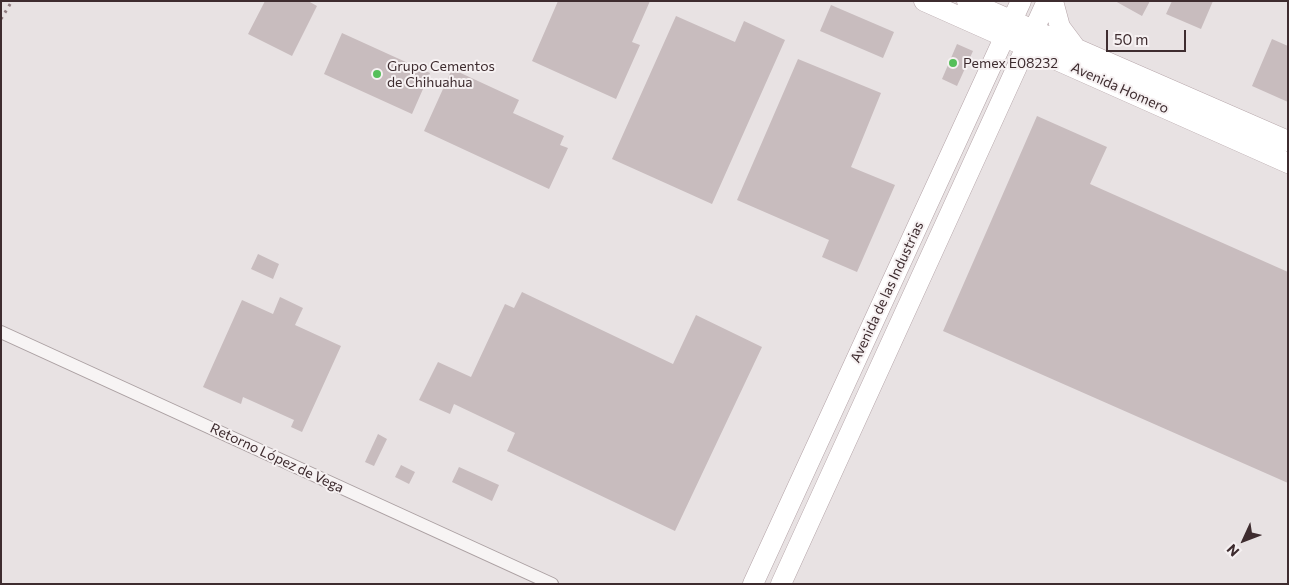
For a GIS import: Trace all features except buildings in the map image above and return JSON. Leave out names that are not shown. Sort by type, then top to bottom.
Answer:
[{"type":"main road","name":"Avenida Homero","points":[[924,1],[1031,39],[1288,163]]},
{"type":"main road","name":"Avenida Homero","points":[[967,1],[1008,30]]},
{"type":"main road","name":"Avenida de las Industrias","points":[[753,584],[1021,1]]},
{"type":"main road","name":"Avenida de las Industrias","points":[[781,584],[1047,1]]},
{"type":"main road","points":[[1053,1],[1060,27],[1076,49]]},
{"type":"main road","name":"Avenida Homero","points":[[1031,39],[1076,49],[1288,141]]},
{"type":"street","name":"Retorno López de Vega","points":[[1,332],[552,584]]},
{"type":"railway","points":[[1,19],[12,1]]},
{"type":"place","name":"Pemex E08232","points":[[953,63]]},
{"type":"place","name":"Grupo Cementos de Chihuahua","points":[[377,74]]}]
